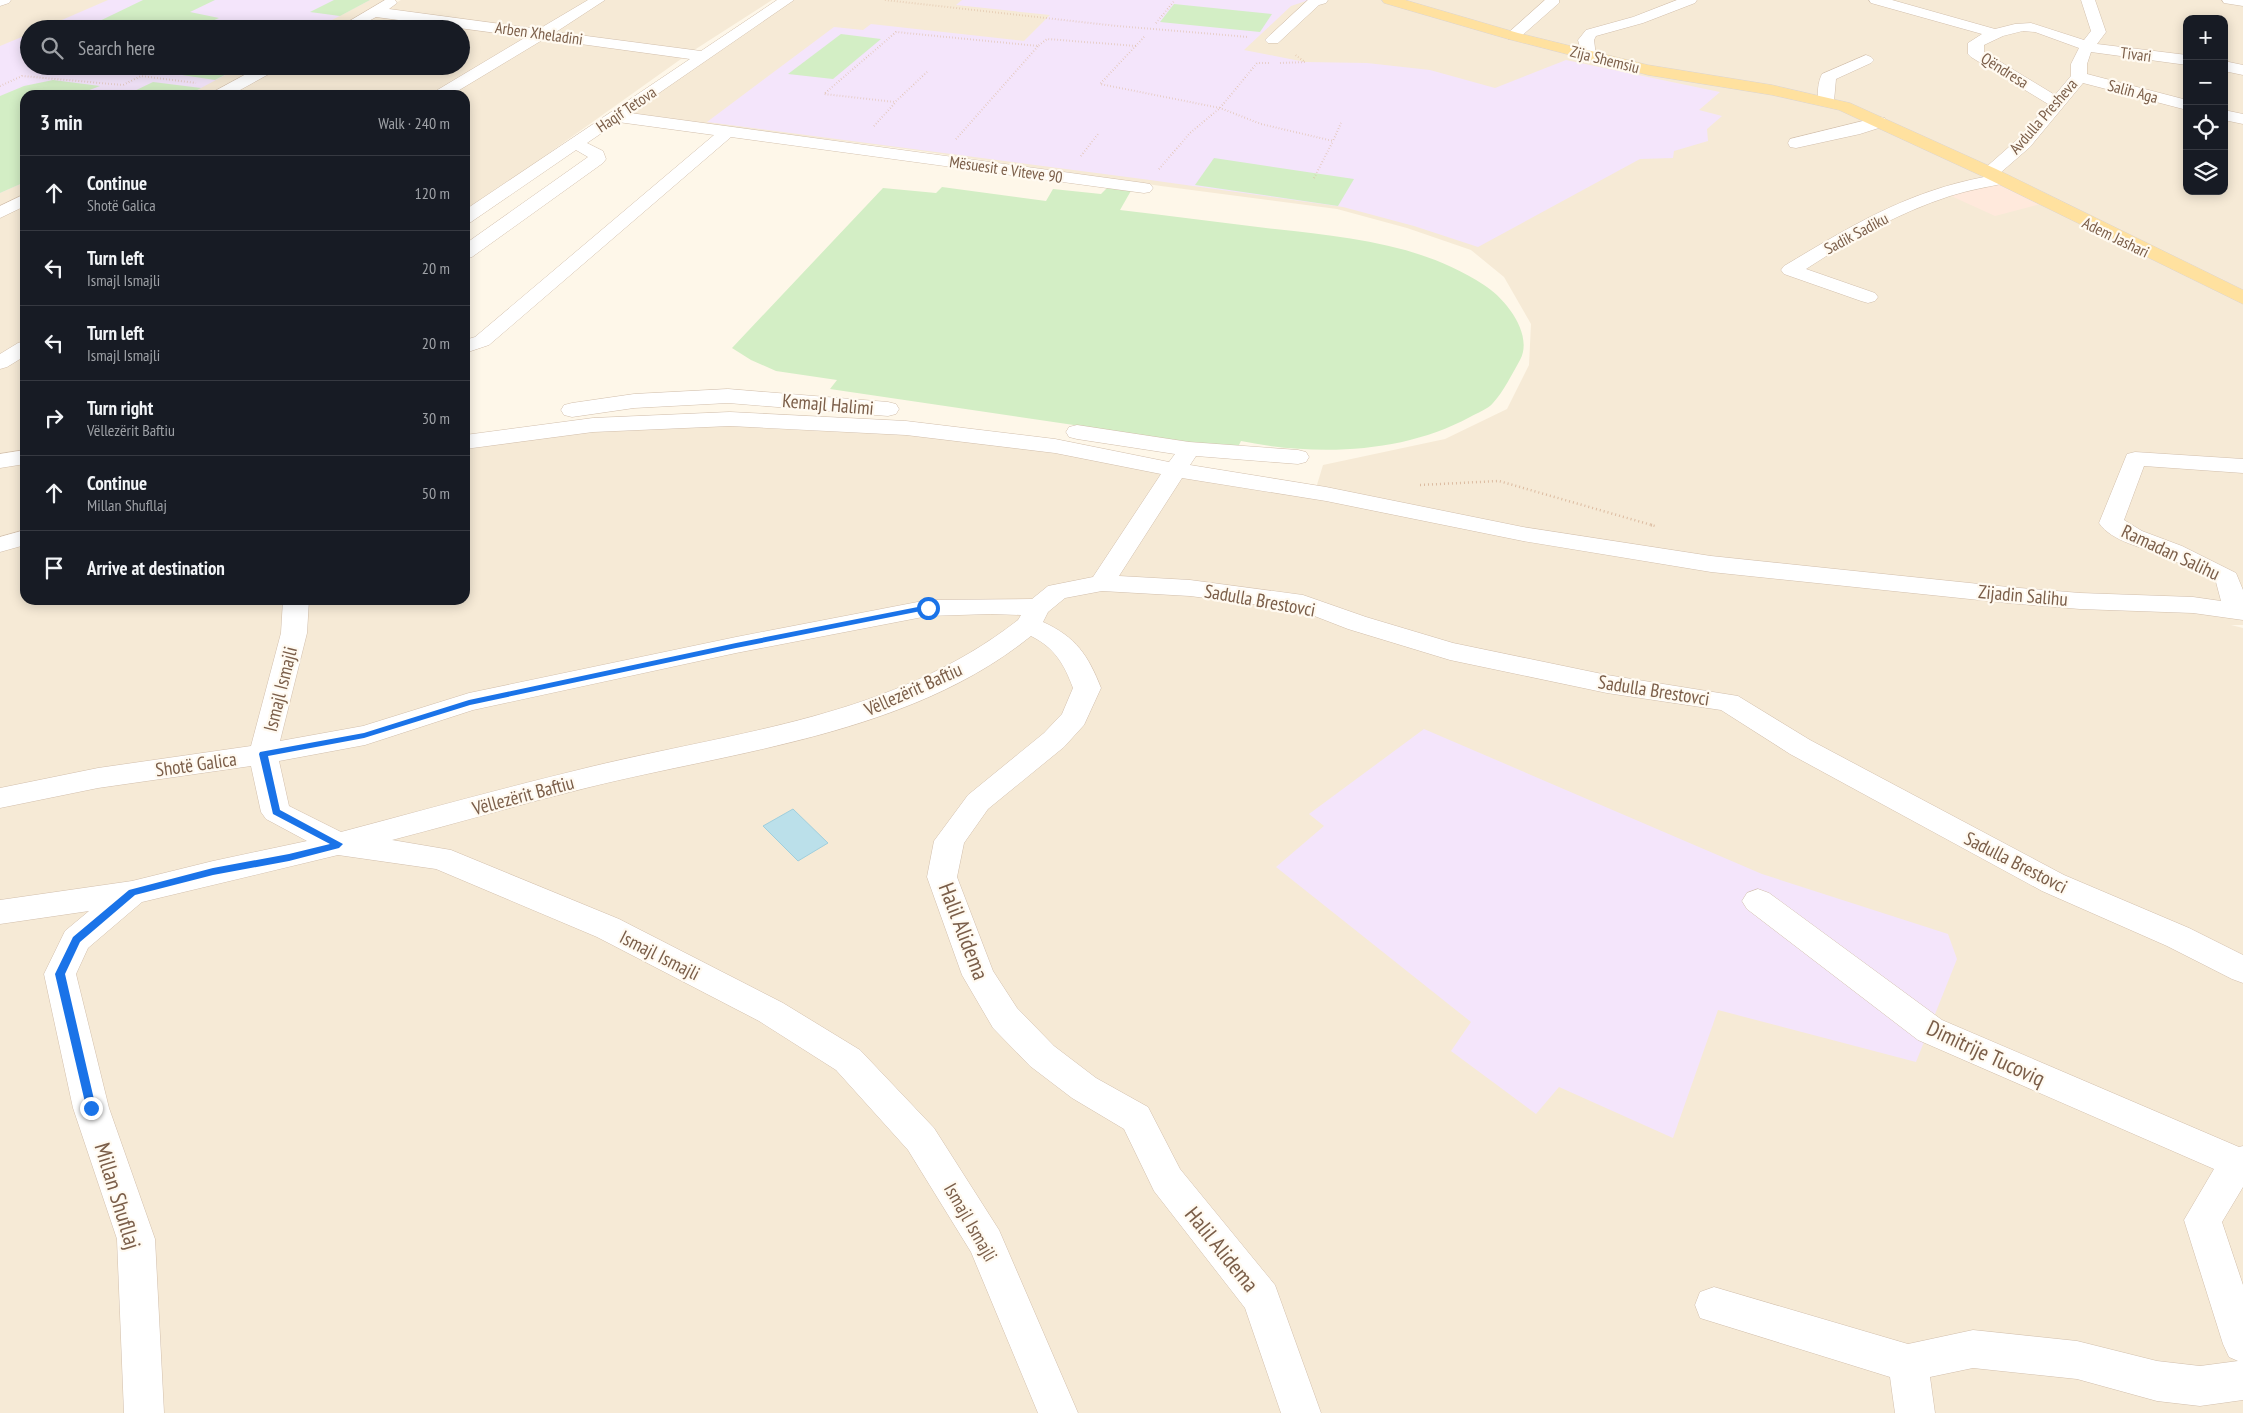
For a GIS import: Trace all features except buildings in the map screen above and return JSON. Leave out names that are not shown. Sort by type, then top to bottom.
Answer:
[{"type":"main road","name":"Zija Shemsiu","points":[[1389,0],[1513,36],[1648,70],[1772,90],[1844,106],[1995,176]]},
{"type":"main road","name":"Adem Jashari","points":[[1995,176],[2243,298]]},
{"type":"street","points":[[0,2],[4,0]]},
{"type":"street","points":[[359,20],[396,0]]},
{"type":"street","points":[[448,90],[598,0]]},
{"type":"street","name":"Haqif Tetova","points":[[470,215],[787,0]]},
{"type":"street","points":[[1273,40],[1314,2],[1321,0]]},
{"type":"street","points":[[1513,36],[1552,3],[1552,0]]},
{"type":"street","points":[[1588,56],[1586,40],[1591,33],[1638,20],[1690,0]]},
{"type":"street","name":"Qëndresa","points":[[1876,0],[1994,33]]},
{"type":"street","name":"Avdulla Presheva","points":[[1995,176],[2079,77],[2078,68],[2086,46],[2098,32],[2088,0]]},
{"type":"street","points":[[2229,0],[2243,2]]},
{"type":"street","name":"Arben Xheladini","points":[[374,12],[439,20]]},
{"type":"street","name":"Arben Xheladini","points":[[470,24],[704,56]]},
{"type":"street","name":"Qëndresa","points":[[2058,104],[1976,54],[1976,43],[1994,33],[2032,27],[2070,43],[2086,46]]},
{"type":"street","name":"Tivari","points":[[2086,46],[2183,59]]},
{"type":"street","points":[[1826,101],[1828,77],[1866,60]]},
{"type":"street","points":[[2228,67],[2243,70]]},
{"type":"street","points":[[230,90],[257,75]]},
{"type":"street","name":"Salih Aga","points":[[2079,77],[2183,104]]},
{"type":"street","name":"Mësuesit e Viteve 90","points":[[613,116],[1144,188]]},
{"type":"street","points":[[2228,116],[2243,119]]},
{"type":"street","points":[[1796,143],[1854,130],[1878,122]]},
{"type":"street","points":[[470,345],[482,341],[727,132]]},
{"type":"street","points":[[470,249],[597,159],[597,154],[575,143]]},
{"type":"street","name":"Sadik Sadiku","points":[[1868,297],[1791,270],[1856,230],[1903,208],[1967,184],[1995,176]]},
{"type":"street","points":[[2,211],[20,202]]},
{"type":"street","points":[[0,363],[20,350]]},
{"type":"street","name":"Kemajl Halimi","points":[[470,423],[634,401],[728,396],[967,416],[1189,449],[1298,457]]},
{"type":"street","name":"Zijadin Salihu","points":[[470,441],[593,425],[730,419],[906,428],[1055,446],[1175,470],[1326,494],[1532,535],[1711,564],[2017,596],[2193,605],[2240,611]]},
{"type":"street","points":[[1102,583],[1189,449]]},
{"type":"street","points":[[0,461],[20,458]]},
{"type":"street","name":"Ramadan Salihu","points":[[2240,611],[2227,578],[2173,551],[2133,536],[2111,523],[2135,459],[2243,466]]},
{"type":"street","points":[[0,545],[20,539]]},
{"type":"street","name":"Sadulla Brestovci","points":[[1033,616],[1057,592],[1102,583],[1190,588],[1303,603],[1357,623],[1450,651],[1606,684],[1728,702],[1800,748],[2053,882],[2178,937],[2243,970]]},
{"type":"street","name":"Ismajl Ismajli","points":[[296,605],[294,633],[263,754],[276,812],[339,844],[440,858],[608,928],[770,1012],[848,1060],[921,1139],[986,1242],[1058,1413]]},
{"type":"street","name":"Shotë Galica","points":[[0,798],[98,778],[263,754],[364,735],[478,700],[736,645],[928,608],[992,606],[1033,616]]},
{"type":"street","name":"Vëllezërit Baftiu","points":[[0,912],[132,893],[213,872],[289,857],[590,777],[809,729],[885,705],[948,676],[998,649],[1033,616]]},
{"type":"street","name":"Halil Alidema","points":[[1033,616],[1077,662],[1087,688],[1074,718],[1054,740],[978,802],[949,841],[942,876],[978,975],[1005,1018],[1042,1056],[1084,1088],[1136,1118],[1167,1180],[1261,1298],[1301,1413]]},
{"type":"street","name":"Millan Shufllaj","points":[[132,893],[76,940],[60,974],[91,1108],[136,1239],[144,1380],[144,1413]]},
{"type":"street","name":"Dimitrije Tucoviq","points":[[1758,901],[1930,1030],[2241,1163],[2203,1220],[2243,1344]]},
{"type":"street","points":[[1714,1305],[1908,1363],[1973,1349],[2077,1360],[2157,1381],[2200,1386],[2243,1380]]},
{"type":"street","points":[[1908,1363],[1915,1413]]},
{"type":"path","points":[[885,0],[1117,26],[1273,40],[1305,62],[1257,63],[1220,108],[1190,133],[1144,188]]},
{"type":"path","points":[[1156,23],[1175,0]]},
{"type":"path","points":[[928,72],[895,102],[824,94],[896,32],[1038,46]]},
{"type":"path","points":[[1144,37],[1100,84],[1220,108],[1261,124],[1333,142]]},
{"type":"path","points":[[955,140],[1046,39],[1137,46]]},
{"type":"path","points":[[0,86],[22,76],[123,85],[141,76],[215,90]]},
{"type":"path","points":[[1314,178],[1341,123]]},
{"type":"path","points":[[1420,485],[1499,481],[1602,509],[1659,527]]},
{"type":"shaded area","points":[[0,0],[388,0],[351,20],[20,20],[20,75],[251,75],[224,90],[20,90],[20,605],[470,605],[470,449],[592,427],[731,422],[891,430],[1145,466],[1313,498],[1323,465],[1445,439],[1507,409],[1529,365],[1531,324],[1504,277],[1471,250],[1407,228],[1337,209],[913,150],[627,114],[789,0],[2243,0],[2243,625],[2231,625],[2243,628],[2243,1413],[0,1413]]},
{"type":"shaded area","points":[[108,0],[370,0],[332,20],[62,20]]},
{"type":"shaded area","points":[[401,0],[772,0],[688,54],[470,209],[470,90],[233,90],[261,75],[470,75],[470,20],[364,20]]},
{"type":"shaded area","points":[[962,0],[1309,0],[1291,6],[1244,50],[1305,62],[1367,63],[1430,70],[1495,88],[1566,60],[1720,92],[1699,110],[1722,116],[1707,129],[1708,141],[1674,151],[1673,158],[1640,159],[1478,247],[1414,226],[1343,207],[707,122],[834,27],[863,30],[871,24],[1024,41],[1050,15],[956,5]]},
{"type":"shaded area","points":[[20,38],[20,75],[225,75],[197,90],[20,90],[20,184],[0,193],[0,46]]},
{"type":"shaded area","points":[[2000,184],[2041,204],[1995,216],[1949,195]]},
{"type":"shaded area","points":[[1424,729],[1762,874],[1948,934],[1957,959],[1916,1062],[1718,1010],[1673,1138],[1559,1087],[1536,1114],[1451,1051],[1471,1022],[1276,867],[1324,826],[1309,814]]},
{"type":"green space","points":[[143,0],[215,0],[190,12],[219,18],[215,20],[102,20]]},
{"type":"green space","points":[[334,0],[370,0],[340,16],[310,12]]},
{"type":"green space","points":[[1174,4],[1272,14],[1260,32],[1160,22]]},
{"type":"green space","points":[[841,34],[881,39],[833,79],[788,74]]},
{"type":"green space","points":[[182,75],[225,75],[215,80]]},
{"type":"green space","points":[[53,80],[100,86],[90,90],[20,90],[20,184],[0,193],[0,96],[24,86]]},
{"type":"green space","points":[[153,82],[201,88],[197,90],[136,90]]},
{"type":"green space","points":[[1214,158],[1354,179],[1338,206],[1195,185]]},
{"type":"green space","points":[[1109,186],[1132,189],[1120,210],[1356,239],[1410,251],[1435,260],[1460,271],[1484,285],[1508,308],[1520,328],[1523,339],[1523,350],[1520,360],[1501,393],[1488,407],[1444,429],[1416,438],[1387,445],[1328,450],[1269,446],[1241,441],[1237,449],[830,389],[837,380],[776,371],[751,360],[732,348],[883,188],[936,193],[942,187],[1046,201],[1053,189],[1101,194]]},
{"type":"water","points":[[793,809],[828,843],[798,861],[763,826]]},
{"type":"route","points":[[91,1108],[60,974],[76,940],[132,893],[213,872],[289,857],[339,844],[276,812],[263,754],[364,735],[469,702],[736,645],[928,608]]}]
